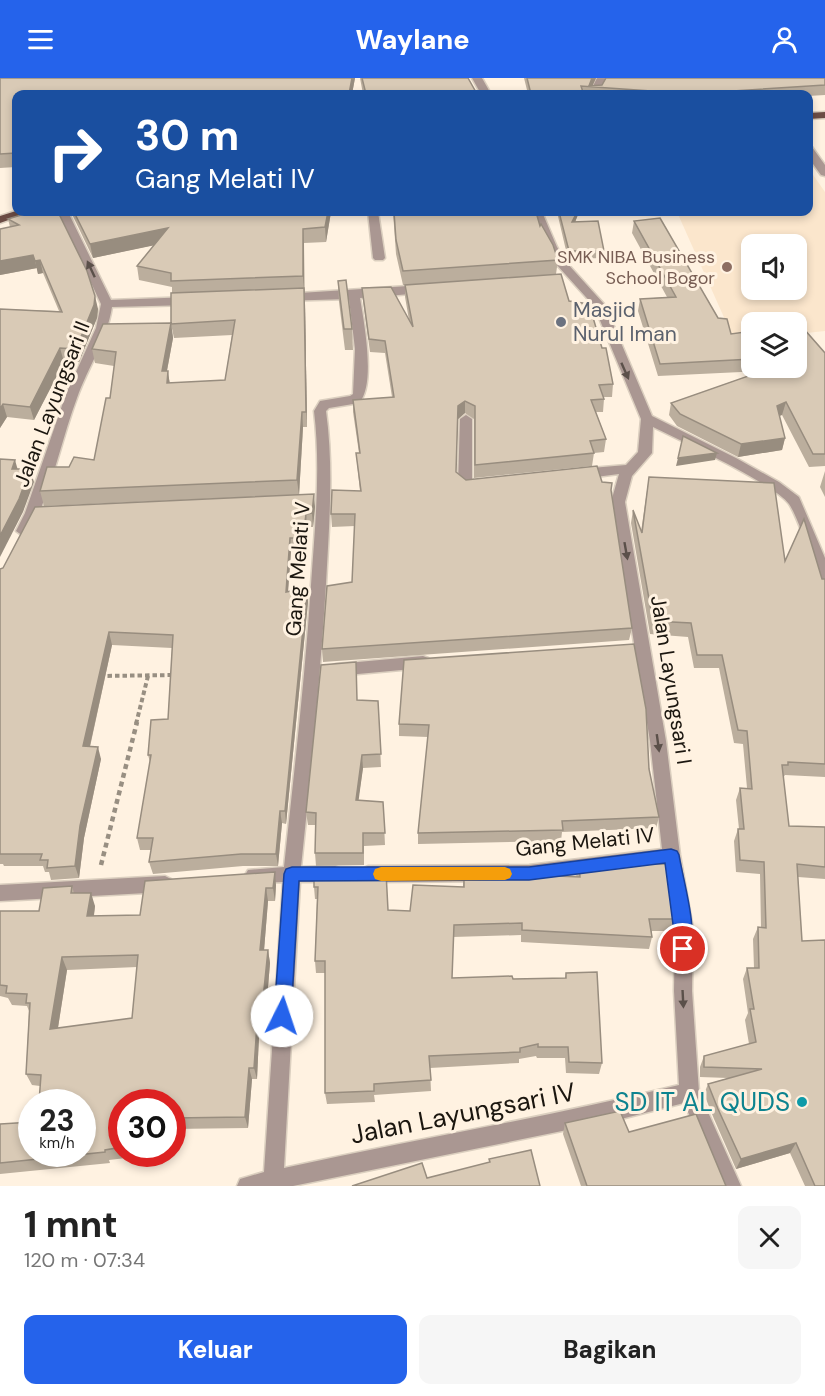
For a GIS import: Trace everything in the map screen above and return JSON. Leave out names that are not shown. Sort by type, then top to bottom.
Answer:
[{"type":"street","points":[[813,156],[825,173]]},
{"type":"street","name":"Jalan Layungsari II","points":[[16,545],[38,512],[73,393],[105,319],[107,304],[65,216]]},
{"type":"street","points":[[374,216],[379,258]]},
{"type":"street","name":"Jalan Layungsari I","points":[[539,216],[551,247],[599,305],[647,419],[645,453],[628,469],[620,485],[618,502],[636,648],[658,741],[671,855],[684,929],[683,991],[689,1092],[731,1186]]},
{"type":"street","points":[[555,281],[576,279]]},
{"type":"street","points":[[272,298],[354,295],[442,288]]},
{"type":"street","name":"Gang Melati V","points":[[272,1184],[292,874],[313,672],[319,500],[325,451],[321,407],[325,404],[354,400],[359,395],[361,349],[354,295]]},
{"type":"street","points":[[107,304],[201,301]]},
{"type":"street","points":[[466,419],[465,485],[486,483]]},
{"type":"street","points":[[647,419],[731,460],[774,485],[794,500],[825,576]]},
{"type":"street","points":[[569,475],[628,469]]},
{"type":"street","points":[[313,672],[436,661]]},
{"type":"street","name":"Gang Melati IV","points":[[243,876],[529,873],[671,855]]},
{"type":"street","points":[[0,893],[184,882]]},
{"type":"street","name":"Jalan Layungsari IV","points":[[247,1186],[272,1184],[426,1147],[621,1109],[689,1092]]},
{"type":"path","points":[[91,676],[184,675]]},
{"type":"path","points":[[96,888],[148,676]]},
{"type":"shaded area","name":"SMK NIBA Business School Bogor","points":[[813,175],[825,192],[825,331],[807,333],[807,312],[741,312],[741,341],[735,342],[679,216],[813,216]]},
{"type":"building","points":[[0,78],[352,78],[350,90],[12,90],[12,153],[0,154]]},
{"type":"building","points":[[362,78],[468,78],[475,90],[365,90]]},
{"type":"building","points":[[527,78],[592,78],[589,86],[602,85],[606,78],[825,78],[825,85],[748,90],[637,90],[581,86],[582,90],[530,90]]},
{"type":"building","points":[[18,216],[60,216],[87,271],[95,296],[94,305],[76,349],[60,348],[30,407],[3,404],[0,409],[0,309],[62,312],[40,260],[35,261],[33,255],[0,261],[0,229],[19,225],[8,219]]},
{"type":"building","points":[[76,216],[327,216],[325,227],[303,229],[303,276],[171,281],[171,273],[137,266],[168,228],[90,244]]},
{"type":"building","points":[[394,216],[537,216],[540,226],[541,224],[553,245],[558,260],[403,271],[396,240]]},
{"type":"building","points":[[560,216],[575,216],[572,222],[598,221],[604,251],[569,251]]},
{"type":"building","points":[[660,218],[718,318],[727,319],[731,334],[741,333],[741,360],[660,364],[640,299],[676,297],[634,221]]},
{"type":"building","points":[[561,274],[569,301],[589,304],[602,348],[606,348],[613,384],[599,385],[604,399],[591,400],[606,439],[590,441],[594,453],[475,465],[475,406],[465,401],[458,406],[456,472],[466,480],[597,466],[602,482],[612,483],[611,490],[632,628],[322,649],[327,586],[352,582],[355,514],[331,514],[332,490],[361,491],[356,453],[360,453],[353,400],[394,397],[385,341],[369,339],[362,288],[391,287],[413,327],[405,285]]},
{"type":"building","points":[[346,280],[352,329],[344,329],[338,281]]},
{"type":"building","points":[[304,288],[306,412],[302,412],[297,480],[40,491],[47,467],[69,467],[74,457],[94,460],[106,398],[110,398],[116,352],[92,349],[103,324],[171,323],[171,293]],"holes":[[[235,320],[225,380],[167,383],[168,371],[162,371],[171,323]]]},
{"type":"building","points":[[807,332],[825,353],[825,454],[813,454],[786,402],[777,406],[785,438],[741,444],[680,414],[671,403],[742,378],[807,378]]},
{"type":"building","points":[[683,436],[717,453],[678,458]]},
{"type":"building","points":[[0,459],[15,460],[12,469],[30,469],[19,499],[0,536]]},
{"type":"building","points":[[649,477],[774,483],[785,561],[804,519],[822,579],[825,579],[825,764],[788,762],[788,765],[782,765],[789,826],[825,827],[825,867],[797,864],[802,941],[825,940],[825,1186],[815,1186],[796,1143],[741,1159],[708,1084],[762,1069],[704,1067],[704,1056],[756,1042],[750,1009],[754,1009],[747,968],[759,968],[758,927],[766,928],[764,862],[740,860],[738,829],[744,829],[740,788],[752,789],[747,731],[738,730],[722,655],[697,655],[691,623],[653,621],[633,510],[642,533]]},
{"type":"building","points":[[314,494],[312,513],[306,514],[303,538],[290,538],[286,592],[307,588],[285,811],[280,811],[276,854],[241,854],[149,862],[153,838],[137,838],[151,755],[148,755],[151,720],[168,719],[173,635],[109,632],[83,746],[98,747],[80,826],[75,866],[47,868],[48,860],[40,860],[42,854],[0,854],[0,569],[3,568],[35,507]]},
{"type":"building","points":[[634,644],[646,709],[649,769],[659,817],[562,821],[563,830],[418,833],[429,725],[399,724],[404,660]]},
{"type":"building","points":[[356,662],[357,700],[378,701],[381,754],[362,755],[356,800],[383,802],[385,833],[363,833],[363,853],[315,853],[316,813],[306,812],[321,665]]},
{"type":"building","points":[[579,864],[667,864],[676,919],[649,919],[652,937],[522,930],[522,923],[454,925],[452,978],[512,976],[513,979],[566,978],[566,973],[597,972],[602,1063],[569,1062],[568,1047],[538,1047],[538,1044],[520,1048],[520,1052],[429,1056],[431,1080],[374,1084],[374,1091],[325,1093],[325,961],[315,961],[318,887],[314,887],[314,872],[386,872],[388,910],[410,911],[413,885],[464,887],[464,872],[580,877]]},
{"type":"building","points":[[275,872],[273,888],[266,888],[260,950],[268,950],[260,1024],[257,1024],[254,1068],[249,1068],[245,1117],[186,1118],[186,1089],[108,1089],[108,1149],[96,1153],[96,1089],[40,1089],[41,1075],[26,1074],[30,1003],[26,1003],[27,994],[6,993],[7,986],[0,985],[0,911],[39,911],[43,888],[72,886],[71,893],[91,893],[87,916],[140,915],[145,881]],"holes":[[[138,955],[132,1018],[50,1029],[62,957]]]},
{"type":"building","points":[[620,1111],[629,1132],[696,1114],[726,1186],[587,1186],[565,1123]]},
{"type":"building","points":[[18,1123],[18,1161],[0,1163],[0,1124]]},
{"type":"building","points":[[531,1150],[540,1186],[352,1186],[422,1163],[427,1178],[490,1162],[489,1159]]},
{"type":"slow traffic","points":[[381,874],[505,874]]},
{"type":"place","name":"SMK NIBA Business School Bogor","points":[[727,267]]},
{"type":"place","name":"Masjid Nurul Iman","points":[[561,322]]},
{"type":"place","name":"SD IT AL QUDS","points":[[802,1102]]},
{"type":"route","points":[[282,1016],[292,874],[529,873],[671,855],[684,929],[683,949]]}]
